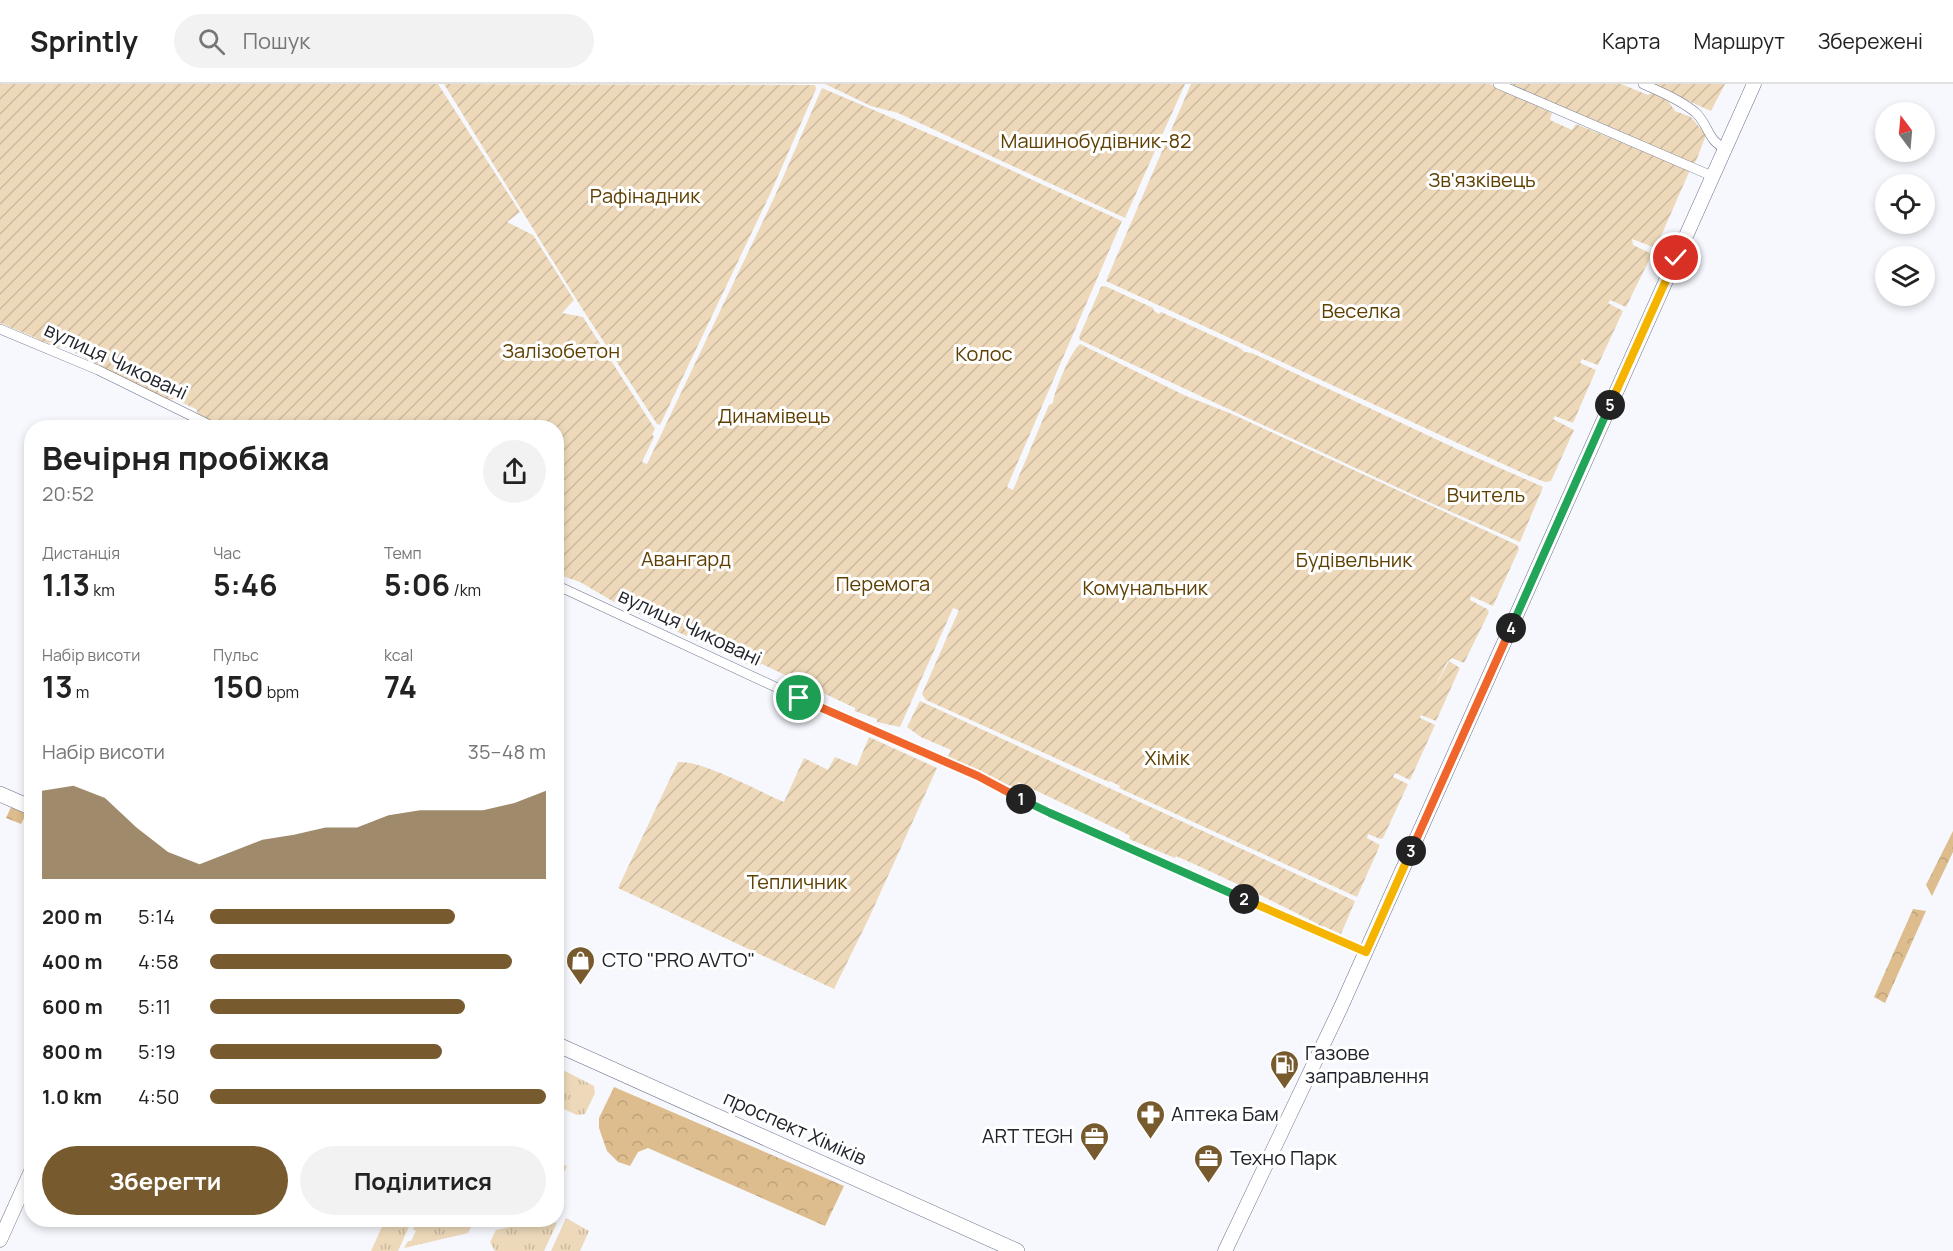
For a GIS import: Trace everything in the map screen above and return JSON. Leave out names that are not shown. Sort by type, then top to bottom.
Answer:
[{"type":"main road","points":[[1225,1251],[1366,952],[1754,84]]},
{"type":"main road","points":[[0,794],[24,804]]},
{"type":"main road","name":"проспект Хіміків","points":[[564,1048],[1017,1251]]},
{"type":"main road","points":[[0,1240],[24,1187]]},
{"type":"street","points":[[1498,84],[1712,176]]},
{"type":"street","points":[[1647,85],[1696,113],[1716,145],[1725,148]]},
{"type":"street","name":"вулиця Чиковані","points":[[0,328],[98,370],[200,420]]},
{"type":"street","name":"вулиця Чиковані","points":[[564,589],[799,698],[978,776],[1050,813],[1366,952]]},
{"type":"green space","points":[[0,84],[438,84],[520,212],[507,222],[533,235],[574,300],[562,313],[583,317],[655,429],[652,434],[654,437],[642,462],[647,464],[774,198],[822,88],[965,149],[1122,221],[1007,487],[1013,490],[1049,405],[1053,403],[1056,390],[1072,354],[1080,344],[1186,396],[1232,414],[1517,545],[1519,549],[1493,606],[1471,596],[1470,600],[1489,612],[1464,663],[1452,658],[1447,662],[1435,687],[1449,661],[1460,668],[1436,721],[1421,715],[1420,718],[1435,725],[1410,780],[1395,773],[1393,777],[1408,784],[1383,838],[1368,834],[1367,838],[1380,845],[1357,897],[1119,788],[1120,786],[1110,781],[926,700],[922,694],[959,610],[953,608],[900,727],[877,722],[877,719],[855,711],[855,708],[762,664],[753,667],[614,602],[580,582],[564,576],[564,420],[210,420],[198,414],[196,409],[174,399],[169,400],[127,381],[61,345],[59,348],[45,342],[42,343],[36,338],[0,323]]},
{"type":"green space","name":"Рафінадник","points":[[444,84],[815,85],[816,89],[771,192],[660,425],[657,424],[583,310]]},
{"type":"green space","name":"Машинобудівник-82","points":[[825,84],[1185,84],[1125,218],[898,113],[871,106]]},
{"type":"green space","points":[[1191,84],[1490,84],[1552,113],[1550,120],[1572,130],[1576,124],[1690,170],[1657,245],[1653,247],[1632,239],[1633,245],[1652,254],[1626,307],[1610,300],[1608,303],[1623,311],[1598,365],[1582,359],[1580,363],[1596,370],[1573,423],[1555,416],[1553,419],[1574,430],[1551,481],[1545,482],[1527,475],[1106,281]]},
{"type":"green space","points":[[1511,84],[1621,84],[1648,95],[1652,93],[1668,101],[1675,111],[1691,117],[1706,135],[1693,164]]},
{"type":"green space","points":[[1650,84],[1725,84],[1711,111]]},
{"type":"green space","name":"Вчитель","points":[[1105,286],[1153,308],[1159,314],[1161,312],[1543,487],[1520,542],[1080,340],[1079,337],[1101,287]]},
{"type":"green space","name":"Хімік","points":[[920,701],[1355,901],[1341,934],[1323,926],[1322,928],[1317,926],[1318,924],[1301,915],[1194,864],[1129,839],[1130,836],[1123,832],[1018,782],[1015,788],[948,757],[951,750],[921,737],[907,727]]},
{"type":"green space","name":"Тепличник","points":[[869,737],[937,768],[834,989],[618,888],[678,762],[716,771],[784,802],[804,758],[828,770],[835,757],[857,766]]},
{"type":"green space","points":[[11,807],[24,813],[21,824],[6,818]]},
{"type":"green space","points":[[1953,831],[1953,852],[1932,896],[1926,885]]},
{"type":"green space","points":[[1913,909],[1926,911],[1885,1003],[1874,997]]},
{"type":"green space","points":[[564,1071],[594,1086],[595,1093],[585,1114],[577,1115],[564,1109]]},
{"type":"green space","points":[[614,1087],[844,1186],[825,1226],[648,1148],[638,1152],[630,1166],[618,1162],[607,1151],[599,1128],[599,1118]]},
{"type":"green space","points":[[566,1218],[589,1231],[580,1251],[551,1251],[562,1227],[564,1227]]},
{"type":"green space","points":[[382,1227],[409,1227],[398,1251],[371,1251]]},
{"type":"green space","points":[[414,1227],[471,1227],[468,1233],[404,1248],[416,1231]]},
{"type":"green space","points":[[510,1227],[555,1227],[544,1251],[495,1251],[490,1242],[496,1230]]},
{"type":"place","name":"СТО \"PRO AVTO\"","points":[[581,986]]},
{"type":"place","name":"Газове заправлення","points":[[1284,1090]]},
{"type":"place","name":"Аптека Бам","points":[[1150,1140]]},
{"type":"place","name":"ART TEGH","points":[[1094,1162]]},
{"type":"place","name":"Техно Парк","points":[[1209,1184]]},
{"type":"route","points":[[799,698],[866,725],[978,776],[1050,813],[1366,952],[1676,258]]},
{"type":"park label","name":"Зв'язківець","points":[[1482,180]]},
{"type":"park label","name":"Веселка","points":[[1361,311]]},
{"type":"park label","name":"Залізобетон","points":[[561,351]]},
{"type":"park label","name":"Колос","points":[[984,354]]},
{"type":"park label","name":"Динамівець","points":[[774,416]]},
{"type":"park label","name":"Авангард","points":[[686,559]]},
{"type":"park label","name":"Будівельник","points":[[1354,560]]},
{"type":"park label","name":"Перемога","points":[[883,584]]},
{"type":"park label","name":"Комунальник","points":[[1145,588]]}]
